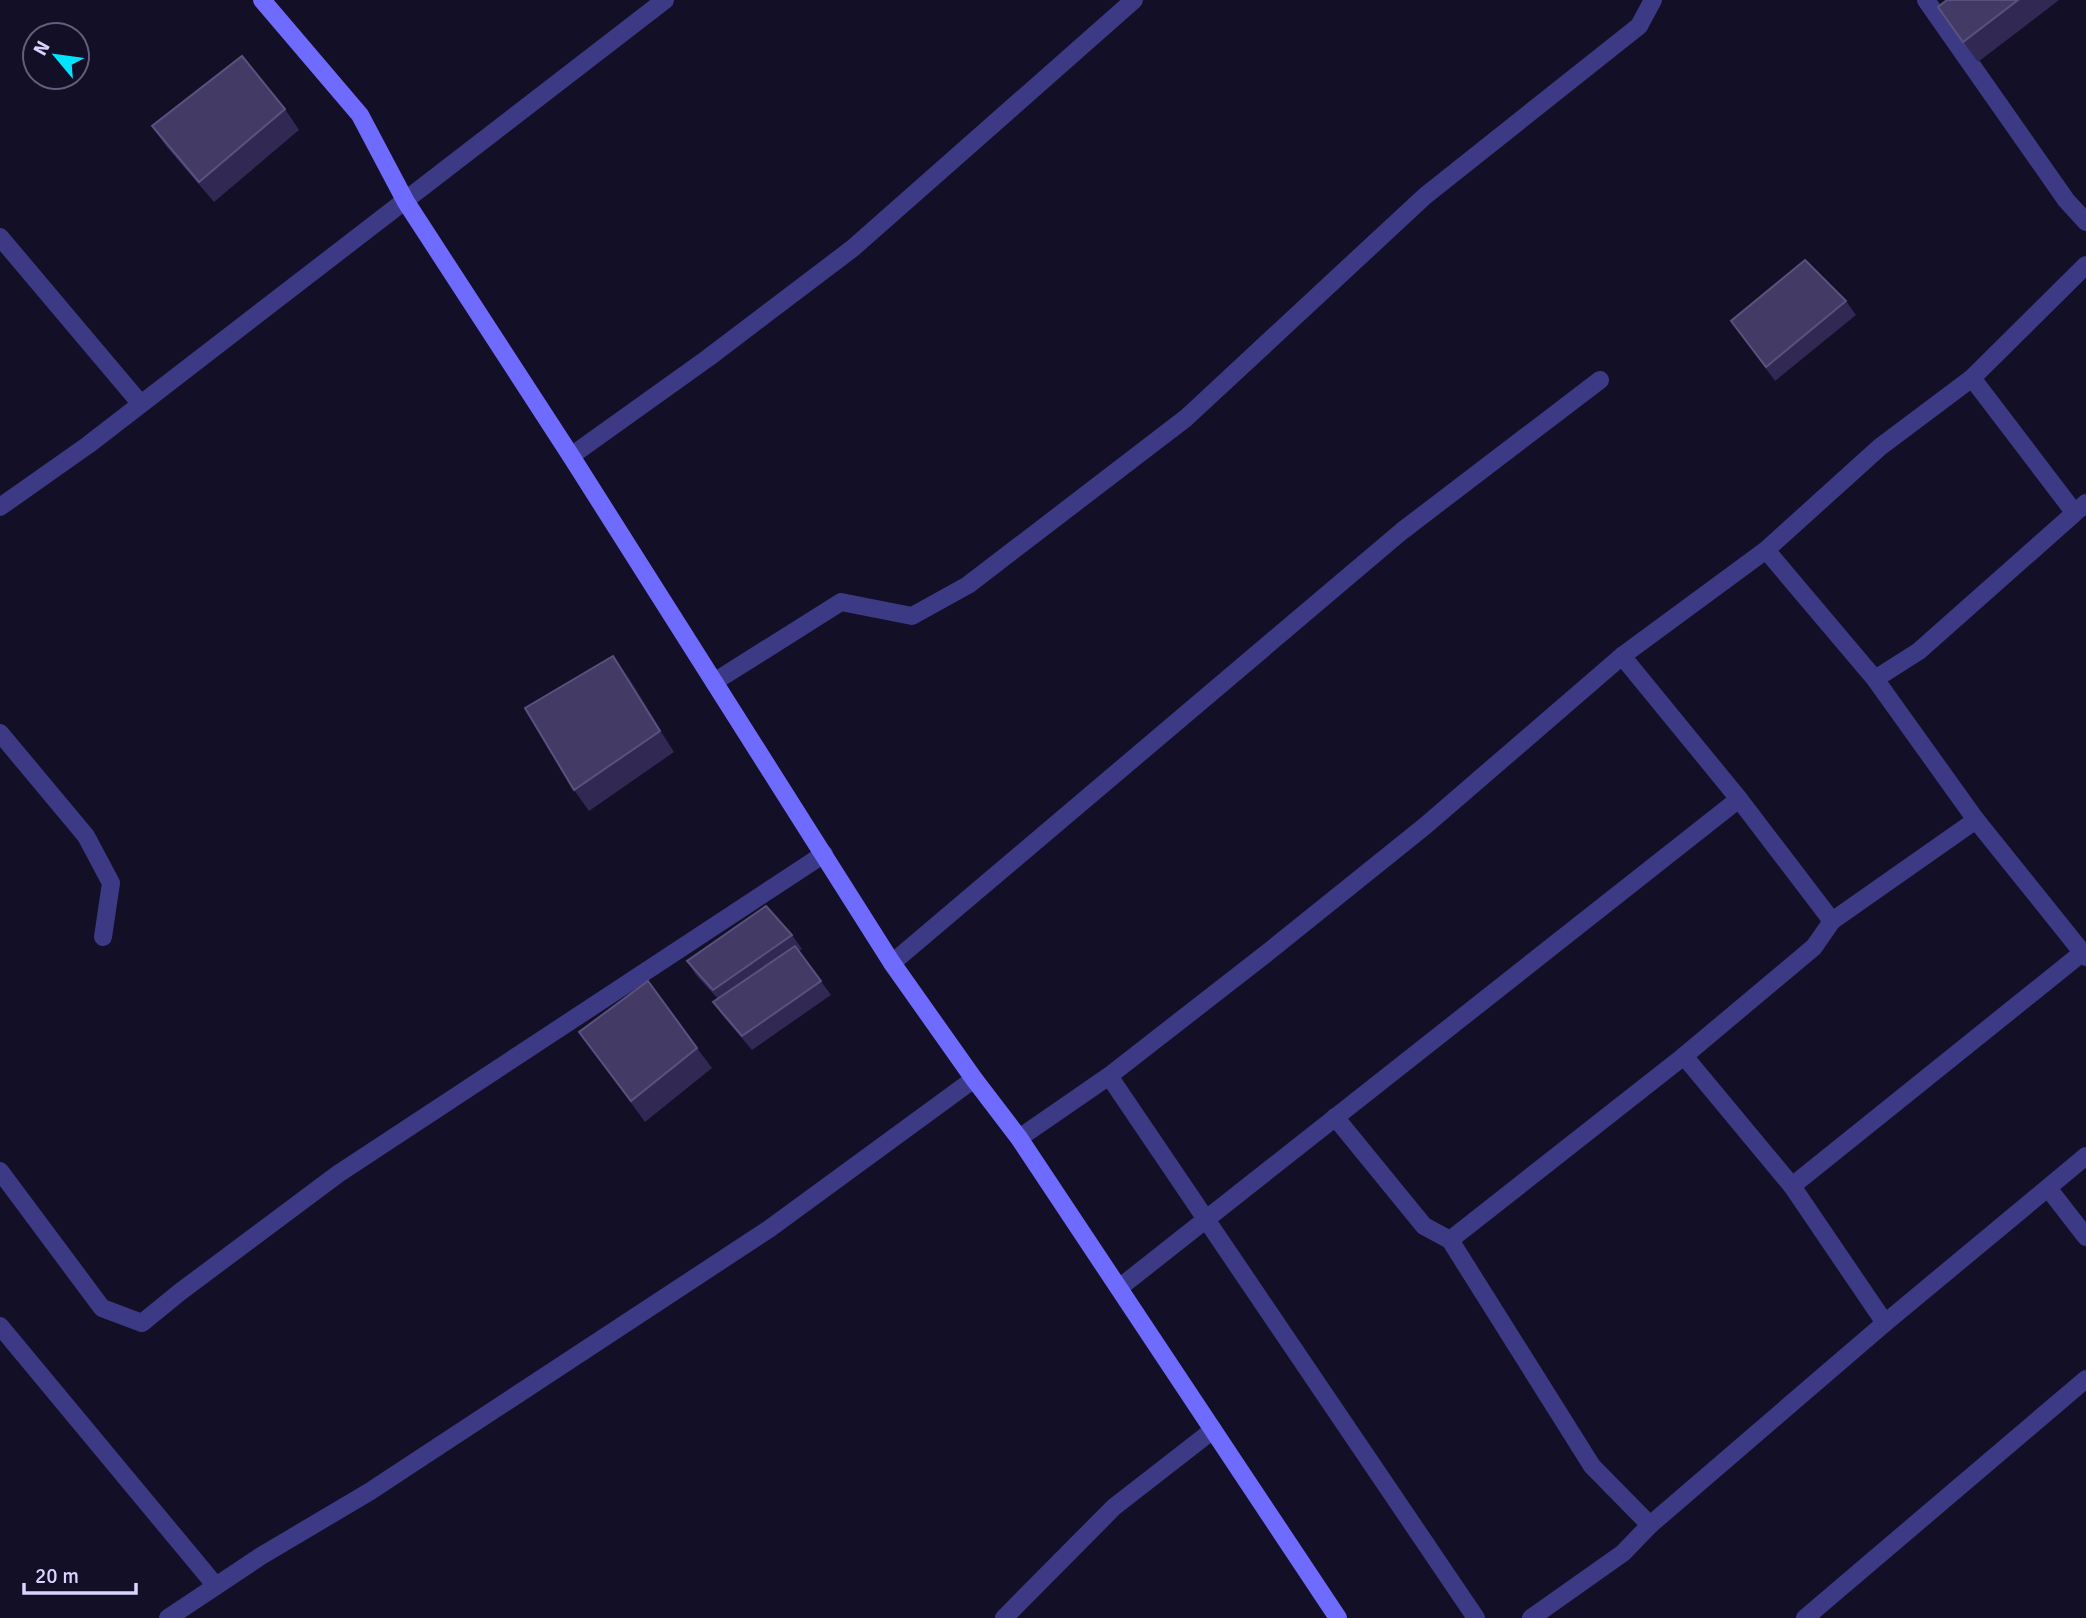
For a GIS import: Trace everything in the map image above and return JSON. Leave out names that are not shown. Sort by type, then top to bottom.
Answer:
[{"type":"main road","points":[[265,1],[360,115],[406,202],[571,456],[892,963],[1019,1138],[1338,1618]]},
{"type":"street","points":[[0,507],[88,445],[665,0]]},
{"type":"street","points":[[571,456],[718,350],[873,231],[1134,0]]},
{"type":"street","points":[[714,682],[841,602],[912,616],[968,585],[1185,418],[1424,196],[1639,26],[1653,0]]},
{"type":"street","points":[[1926,0],[2066,200],[2086,222]]},
{"type":"street","points":[[0,237],[140,403]]},
{"type":"street","points":[[1019,1138],[1109,1076],[1426,826],[1622,656],[1766,550],[1880,447],[1972,378],[2086,265]]},
{"type":"street","points":[[1875,679],[1919,652],[2080,507],[1972,378]]},
{"type":"street","points":[[892,963],[1402,531],[1600,380]]},
{"type":"street","points":[[1766,550],[1875,679],[1976,820],[2084,955],[1792,1186]]},
{"type":"street","points":[[1622,656],[1739,799],[1832,920]]},
{"type":"street","points":[[0,733],[86,836],[111,883],[103,937]]},
{"type":"street","points":[[1119,1288],[1739,799]]},
{"type":"street","points":[[1450,1240],[1684,1056],[1814,947],[1832,920],[1976,820]]},
{"type":"street","points":[[0,1171],[102,1308],[142,1323],[338,1174],[824,853]]},
{"type":"street","points":[[1684,1056],[1792,1186],[1885,1322]]},
{"type":"street","points":[[1109,1076],[1476,1618]]},
{"type":"street","points":[[167,1618],[392,1478],[769,1229],[974,1079]]},
{"type":"street","points":[[1335,1117],[1424,1226],[1450,1240],[1592,1466],[1650,1525]]},
{"type":"street","points":[[1531,1618],[1623,1553],[1650,1525],[1885,1322],[2086,1156]]},
{"type":"street","points":[[2048,1188],[2086,1237]]},
{"type":"street","points":[[0,1326],[216,1586]]},
{"type":"street","points":[[1805,1618],[2086,1379]]},
{"type":"street","points":[[1004,1618],[1114,1507],[1213,1430]]},
{"type":"building","points":[[1947,0],[2018,0],[1963,42],[1938,7]]},
{"type":"building","points":[[242,56],[285,109],[199,182],[152,126]]},
{"type":"building","points":[[1805,260],[1846,301],[1766,367],[1731,321]]},
{"type":"building","points":[[613,656],[660,731],[574,790],[525,708]]},
{"type":"building","points":[[766,906],[792,935],[713,990],[687,961]]},
{"type":"building","points":[[795,946],[821,981],[742,1036],[713,1002]]},
{"type":"building","points":[[648,981],[697,1048],[631,1101],[579,1032]]}]
